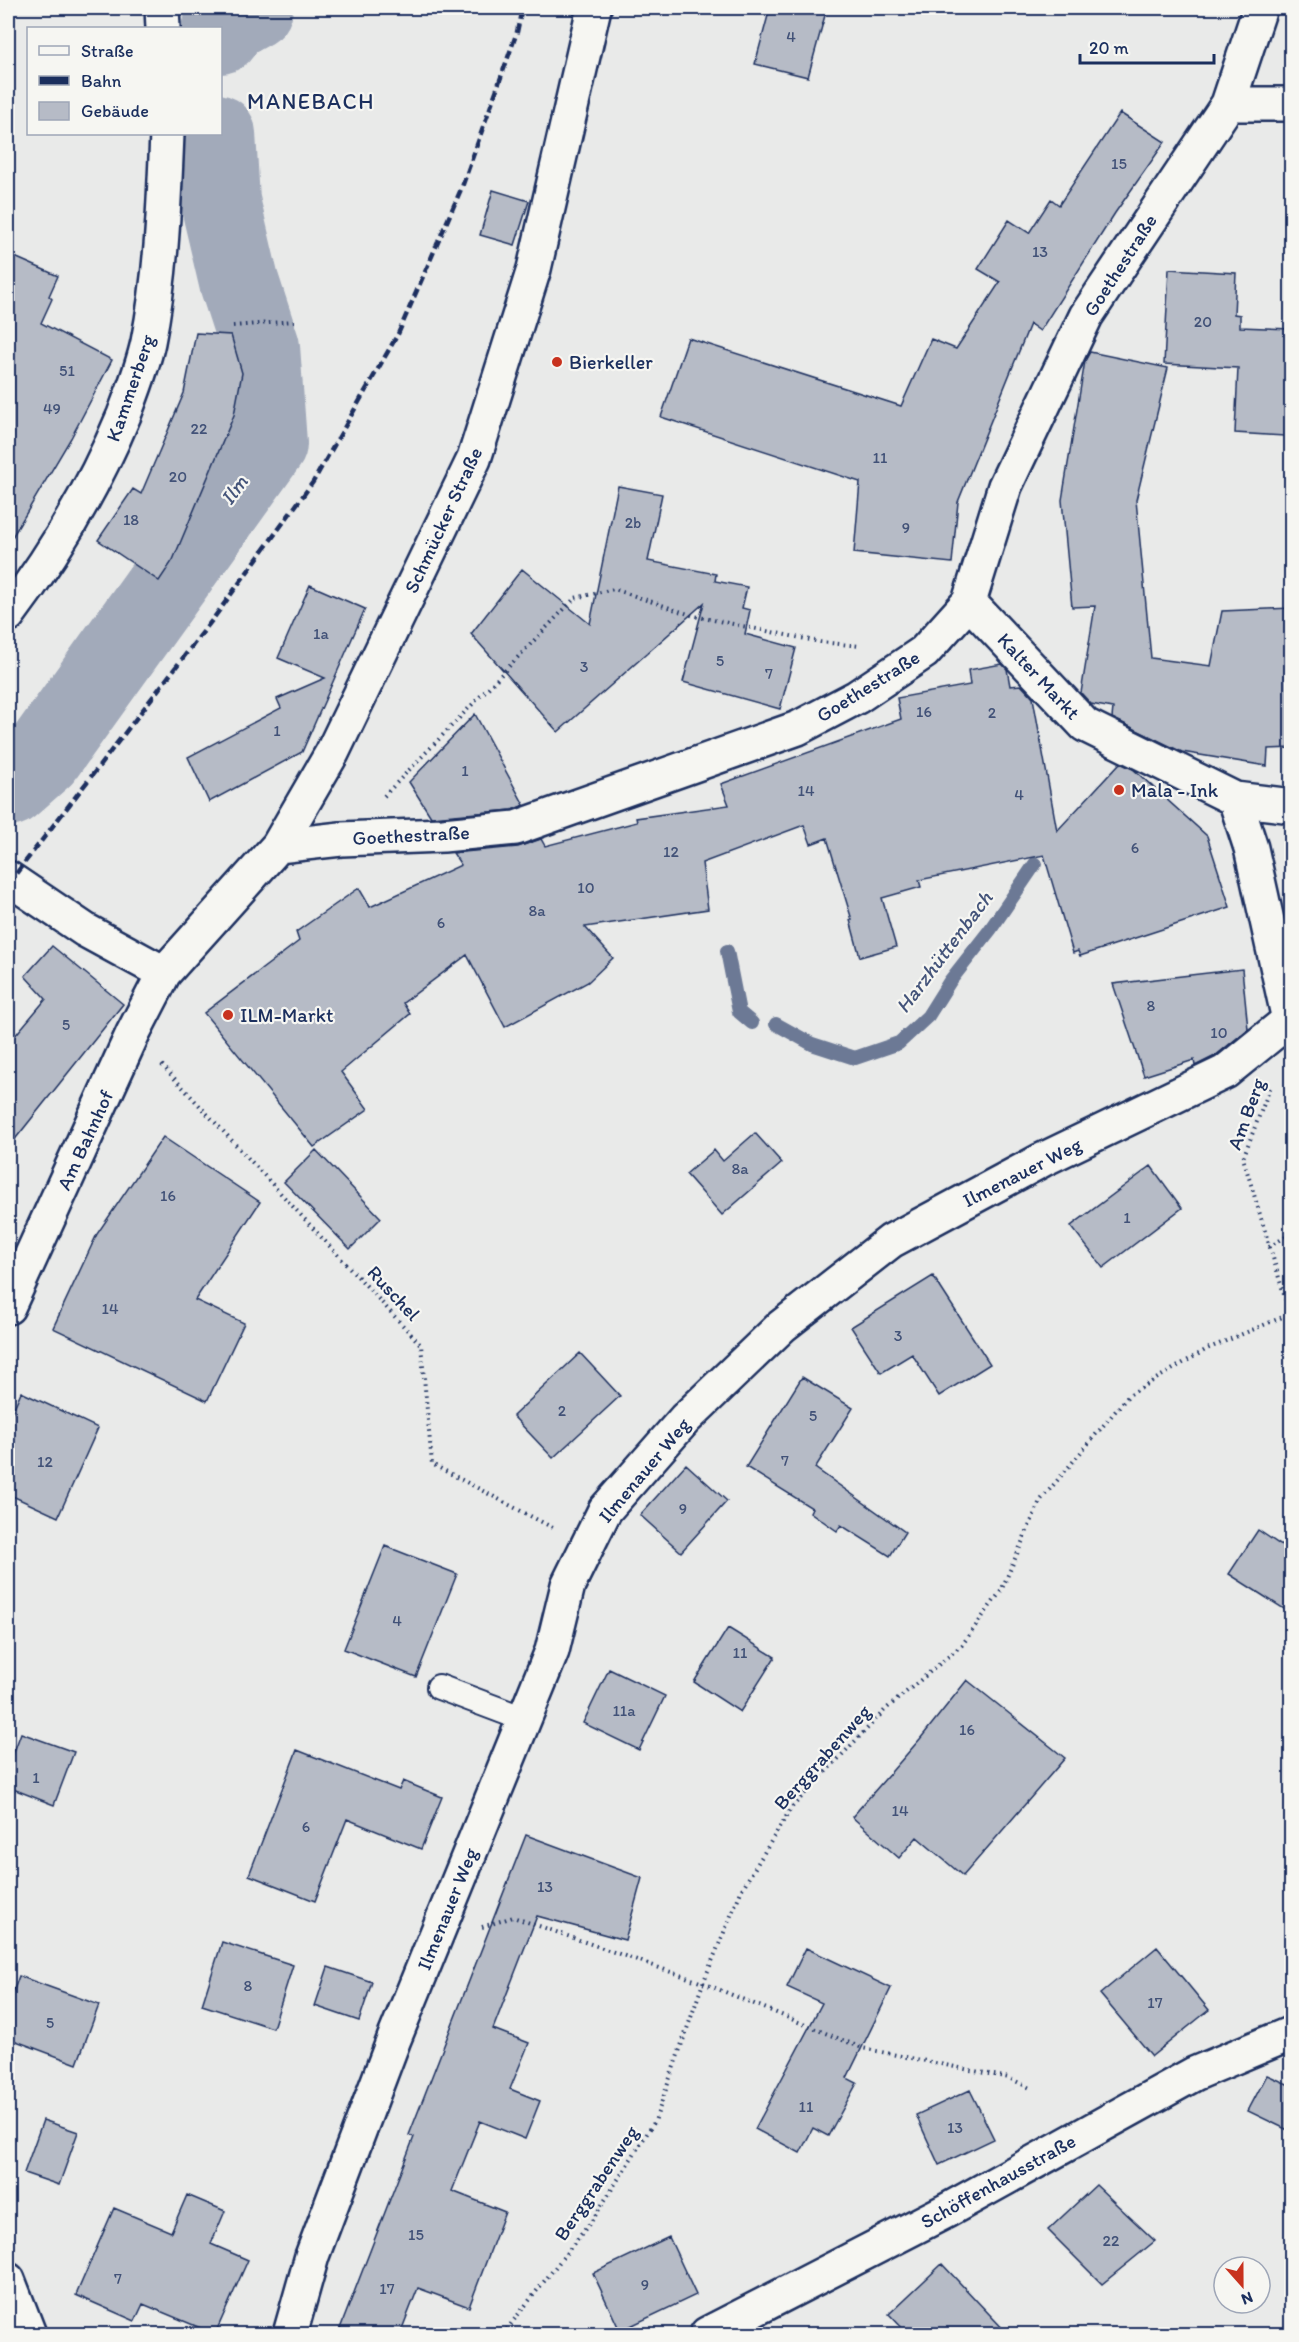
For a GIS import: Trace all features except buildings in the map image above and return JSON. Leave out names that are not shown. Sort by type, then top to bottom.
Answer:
[{"type":"street","points":[[162,8],[164,27]]},
{"type":"street","name":"Schmücker Straße","points":[[164,974],[278,846],[332,753],[474,459],[534,268],[594,8]]},
{"type":"street","name":"Goethestraße","points":[[278,846],[341,839],[443,835],[516,828],[798,728],[857,697],[924,652],[969,602],[1005,486],[1086,316],[1228,104],[1260,8]]},
{"type":"street","points":[[1228,104],[1292,104]]},
{"type":"street","name":"Kammerberg","points":[[8,615],[37,577],[90,490],[133,392],[148,344],[156,294],[163,236],[167,135]]},
{"type":"street","name":"Kalter Markt","points":[[969,602],[1085,725],[1235,799],[1292,806]]},
{"type":"street","name":"Ilmenauer Weg","points":[[290,2334],[312,2256],[390,2050],[552,1651],[568,1585],[605,1510],[685,1419],[782,1326],[891,1241],[1042,1160],[1225,1072],[1289,1020],[1251,848],[1235,799]]},
{"type":"street","points":[[8,878],[86,930],[164,974]]},
{"type":"street","name":"Am Bahnhof","points":[[8,1307],[133,1033],[164,974]]},
{"type":"street","name":"Schöffenhausstraße","points":[[707,2334],[946,2211],[1194,2074],[1292,2033]]},
{"type":"street","points":[[8,2280],[28,2334]]},
{"type":"lane","points":[[439,1687],[524,1719]]},
{"type":"path","points":[[233,326],[294,321]]},
{"type":"path","points":[[341,839],[575,598],[614,589],[693,616],[820,642],[924,652]]},
{"type":"path","name":"Ruschel","points":[[133,1033],[421,1345],[432,1464],[554,1529],[605,1510]]},
{"type":"path","name":"Am Berg","points":[[1271,1087],[1243,1158],[1292,1321]]},
{"type":"path","points":[[1269,1247],[1292,1233]]},
{"type":"path","name":"Berggrabenweg","points":[[504,2334],[593,2219],[656,2121],[703,1983],[742,1889],[792,1807],[886,1709],[962,1645],[1001,1591],[1040,1501],[1129,1395],[1207,1349],[1290,1314]]},
{"type":"path","points":[[479,1928],[513,1917],[703,1983],[862,2048],[1009,2078],[1030,2088]]},
{"type":"waterway","name":"Ilm","points":[[222,31],[228,22],[253,8]]},
{"type":"waterway","name":"Ilm","points":[[8,787],[43,756],[267,444],[260,347],[239,282],[220,201],[216,135]]},
{"type":"waterway","name":"Harzhüttenbach","points":[[776,1024],[812,1044],[855,1058],[899,1043],[928,1016],[950,981],[990,930],[1035,864]]},
{"type":"waterway","name":"Harzhüttenbach","points":[[727,951],[739,1012],[752,1023]]},
{"type":"railway","points":[[8,884],[213,619],[313,482],[398,334],[462,187],[517,32],[522,8]]},
{"type":"place","name":"Bierkeller","points":[[557,362]]},
{"type":"place","name":"Mala - Ink","points":[[1119,790]]},
{"type":"place","name":"ILM-Markt","points":[[228,1015]]},
{"type":"district","name":"MANEBACH","points":[[311,101]]}]
